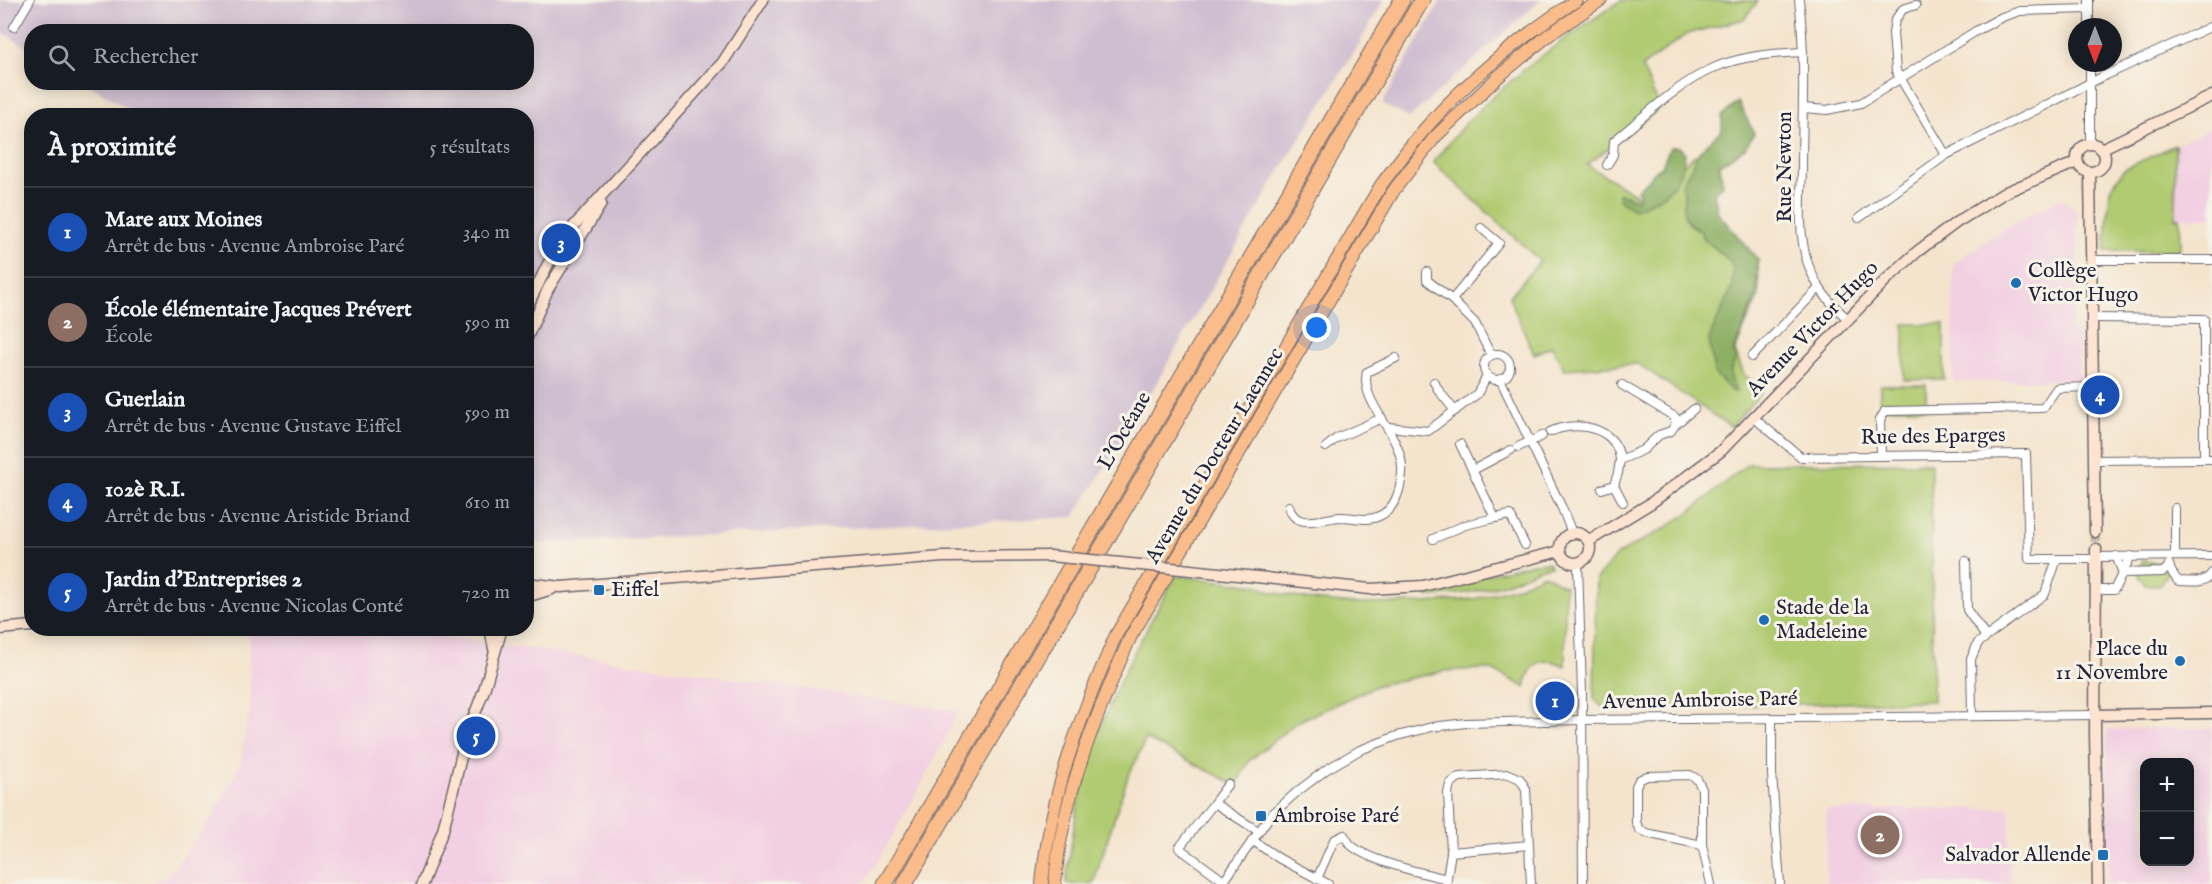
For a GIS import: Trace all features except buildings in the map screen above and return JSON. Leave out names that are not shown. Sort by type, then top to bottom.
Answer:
[{"type":"highway","name":"L’Océane","points":[[885,884],[1402,0]]},
{"type":"highway","name":"L’Océane","points":[[905,884],[1422,0]]},
{"type":"main road","points":[[534,293],[548,264],[573,227],[723,62],[763,0]]},
{"type":"main road","name":"Avenue du Docteur Laennec","points":[[1042,884],[1045,858],[1063,771],[1086,703],[1116,635],[1381,185],[1424,130],[1488,67],[1541,24],[1577,0]]},
{"type":"main road","name":"Avenue du Docteur Laennec","points":[[1055,884],[1056,862],[1076,773],[1100,705],[1130,638],[1394,190],[1435,137],[1499,76],[1550,34],[1601,0]]},
{"type":"main road","points":[[2102,149],[2105,158],[2102,166],[2090,172],[2080,168],[2077,162],[2079,150],[2090,144],[2102,149],[2212,96]]},
{"type":"main road","name":"Avenue Victor Hugo","points":[[1589,540],[1652,503],[1721,451],[1886,280],[1917,251],[1957,222],[2006,192],[2077,162]]},
{"type":"main road","points":[[2090,172],[2095,532]]},
{"type":"main road","points":[[534,321],[548,289],[618,177]]},
{"type":"main road","points":[[548,289],[553,267]]},
{"type":"main road","points":[[1572,533],[1582,534],[1589,540],[1591,550],[1586,559],[1578,564],[1564,560],[1560,551],[1564,538],[1572,533]]},
{"type":"main road","points":[[534,584],[561,587],[994,555],[1050,556],[1370,589],[1423,586],[1560,551]]},
{"type":"main road","points":[[2096,555],[2095,715],[2098,884]]},
{"type":"main road","points":[[534,595],[561,587]]},
{"type":"main road","points":[[0,629],[24,627]]},
{"type":"main road","points":[[491,636],[495,655]]},
{"type":"main road","points":[[422,884],[443,830],[466,737],[500,636]]},
{"type":"main road","points":[[2095,715],[2212,713]]},
{"type":"street","points":[[14,27],[30,0]]},
{"type":"street","name":"Rue Newton","points":[[1799,0],[1803,52],[1801,216],[1807,259],[1819,288],[1829,302],[1849,320]]},
{"type":"street","points":[[1803,108],[1827,110],[1861,103],[2002,17],[2020,11],[2089,4]]},
{"type":"street","points":[[1916,5],[1903,9],[1895,20],[1896,71],[1946,155]]},
{"type":"street","points":[[1859,218],[1946,155],[2212,26]]},
{"type":"street","points":[[1607,165],[1613,155],[1614,141],[1683,85],[1717,66],[1766,56],[1803,52]]},
{"type":"street","points":[[2090,72],[2090,144]]},
{"type":"street","points":[[1452,300],[1499,243],[1481,228]]},
{"type":"street","points":[[2091,260],[2212,260]]},
{"type":"street","points":[[1427,272],[1427,280],[1475,323],[1491,355]]},
{"type":"street","points":[[1752,357],[1819,288]]},
{"type":"street","points":[[2092,318],[2204,319],[2208,333],[2208,459],[2093,460]]},
{"type":"street","points":[[1388,427],[1428,430],[1477,394],[1487,376],[1484,366],[1487,358],[1500,354],[1508,359],[1509,371],[1500,379],[1487,376]]},
{"type":"street","points":[[1289,506],[1290,512],[1299,520],[1311,522],[1340,517],[1369,519],[1389,510],[1398,499],[1402,471],[1401,460],[1393,434],[1369,394],[1365,381],[1367,372],[1396,358]]},
{"type":"street","points":[[1500,379],[1572,533]]},
{"type":"street","points":[[1434,382],[1455,411]]},
{"type":"street","points":[[1622,385],[1675,417],[1675,425]]},
{"type":"street","points":[[1881,456],[1880,420],[1885,411],[2043,408],[2057,388],[2092,387]]},
{"type":"street","points":[[1620,460],[1643,450],[1659,435],[1671,431],[1694,409]]},
{"type":"street","points":[[1326,447],[1337,438],[1382,418]]},
{"type":"street","name":"Rue des Eparges","points":[[1754,418],[1801,456],[2026,454],[2028,559],[2096,555],[2212,556]]},
{"type":"street","points":[[1473,470],[1560,427],[1573,425],[1598,430],[1611,438],[1619,449],[1620,460],[1614,485],[1623,502]]},
{"type":"street","points":[[1460,444],[1495,518]]},
{"type":"street","points":[[1602,489],[1614,485]]},
{"type":"street","points":[[2123,573],[2163,572],[2169,566],[2172,556],[2175,508]]},
{"type":"street","points":[[1433,539],[1465,525],[1510,515],[1525,544]]},
{"type":"street","points":[[2116,556],[2123,573]]},
{"type":"street","points":[[2096,590],[2114,590],[2132,556]]},
{"type":"street","points":[[1972,716],[1971,659],[1978,643],[2045,594],[2057,559]]},
{"type":"street","points":[[1966,561],[1967,610],[1986,637]]},
{"type":"street","points":[[1578,564],[1583,884]]},
{"type":"street","points":[[2169,566],[2178,581],[2203,581],[2208,579],[2212,573]]},
{"type":"street","name":"Avenue Ambroise Paré","points":[[1223,882],[1269,816],[1327,769],[1360,750],[1397,736],[1432,727],[1466,723],[1582,720],[2095,715]]},
{"type":"street","points":[[1772,718],[1772,775],[1780,884]]},
{"type":"street","points":[[1317,879],[1334,840],[1344,835],[1351,846],[1361,851],[1447,882],[1451,852],[1448,793],[1450,784],[1459,777],[1509,774],[1520,779],[1526,789],[1531,884]]},
{"type":"street","points":[[1702,845],[1646,833],[1640,829],[1636,822],[1636,786],[1639,780],[1647,776],[1690,775],[1697,779],[1702,789],[1702,845],[1711,884]]},
{"type":"street","points":[[1223,882],[1179,849],[1228,784]]},
{"type":"street","points":[[1214,803],[1258,831]]},
{"type":"street","points":[[1252,840],[1280,859],[1328,884]]},
{"type":"street","points":[[1451,852],[1529,845]]},
{"type":"shaded area","points":[[0,0],[1384,0],[1281,169],[1134,421],[1074,517],[534,544],[534,108],[127,108],[97,90],[534,90],[534,24],[24,24],[24,46],[0,33]]},
{"type":"shaded area","points":[[1441,0],[1541,0],[1409,118],[1382,104]]},
{"type":"shaded area","points":[[2212,128],[2212,218],[2176,218],[2175,145]]},
{"type":"shaded area","name":"Collège Victor Hugo","points":[[2060,198],[2077,210],[2079,303],[2077,303],[2068,329],[2079,333],[2079,380],[1953,382],[1953,264],[2007,227]]},
{"type":"shaded area","points":[[249,636],[441,636],[959,711],[922,783],[863,884],[144,884],[166,878],[211,820],[240,764],[250,708]]},
{"type":"shaded area","points":[[2212,728],[2212,884],[2108,884],[2107,729]]},
{"type":"shaded area","points":[[2009,808],[2010,884],[1826,884],[1826,810]]},
{"type":"green space","points":[[1622,0],[1758,1],[1744,19],[1687,34],[1642,67],[1660,108],[1587,165],[1643,199],[1695,155],[1714,167],[1714,214],[1758,260],[1759,295],[1735,350],[1743,373],[1762,392],[1731,427],[1638,364],[1564,369],[1552,346],[1534,354],[1509,297],[1540,261],[1433,162],[1466,123],[1521,72]]},
{"type":"green space","points":[[1738,102],[1754,133],[1745,148],[1719,165],[1723,184],[1714,193],[1718,213],[1758,260],[1757,294],[1734,350],[1735,360],[1731,378],[1736,392],[1732,391],[1714,373],[1709,339],[1732,287],[1733,268],[1730,261],[1702,237],[1701,231],[1687,220],[1684,215],[1685,199],[1682,185],[1699,152],[1722,130],[1722,116]]},
{"type":"green space","points":[[2175,145],[2176,218],[2180,218],[2181,247],[2177,251],[2105,251],[2110,189],[2124,169]]},
{"type":"green space","points":[[1670,147],[1679,147],[1685,153],[1680,175],[1670,190],[1634,209],[1619,199],[1618,194],[1620,193],[1637,200],[1640,195],[1637,190],[1663,164]]},
{"type":"green space","points":[[1904,324],[1944,324],[1944,379],[1904,380]]},
{"type":"green space","points":[[1880,385],[1926,385],[1926,408],[1880,408]]},
{"type":"green space","name":"Stade de la Madeleine","points":[[1931,463],[1933,701],[1603,708],[1594,699],[1596,579],[1617,555],[1692,510],[1748,464]]},
{"type":"green space","points":[[2142,561],[2163,563],[2168,573],[2160,585],[2145,585],[2142,582],[2138,571]]},
{"type":"green space","points":[[1548,562],[1551,566],[1540,568],[1491,588],[1427,597],[1428,589],[1534,563]]},
{"type":"green space","points":[[1544,574],[1565,586],[1565,666],[1550,661],[1538,663],[1530,672],[1525,687],[1492,670],[1482,669],[1445,671],[1378,685],[1297,722],[1249,761],[1236,785],[1146,739],[1127,779],[1093,884],[1066,884],[1080,796],[1095,742],[1126,669],[1176,576],[1256,585],[1271,592],[1311,600],[1354,604],[1425,603],[1474,599],[1517,587]]},
{"type":"tunnel","points":[[2095,532],[2096,549]]},
{"type":"place","name":"Guerlain","points":[[561,243]]},
{"type":"place","name":"Collège Victor Hugo","points":[[2016,283]]},
{"type":"place","name":"102è R.I.","points":[[2100,395]]},
{"type":"place","name":"Eiffel","points":[[599,590]]},
{"type":"place","name":"Stade de la Madeleine","points":[[1764,620]]},
{"type":"place","name":"Place du 11 Novembre","points":[[2180,661]]},
{"type":"place","name":"Mare aux Moines","points":[[1555,701]]},
{"type":"place","name":"Jardin d'Entreprises 2","points":[[476,736]]},
{"type":"place","name":"Ambroise Paré","points":[[1261,816]]},
{"type":"place","name":"École élémentaire Jacques Prévert","points":[[1880,835]]},
{"type":"place","name":"Salvador Allende","points":[[2103,855]]}]
